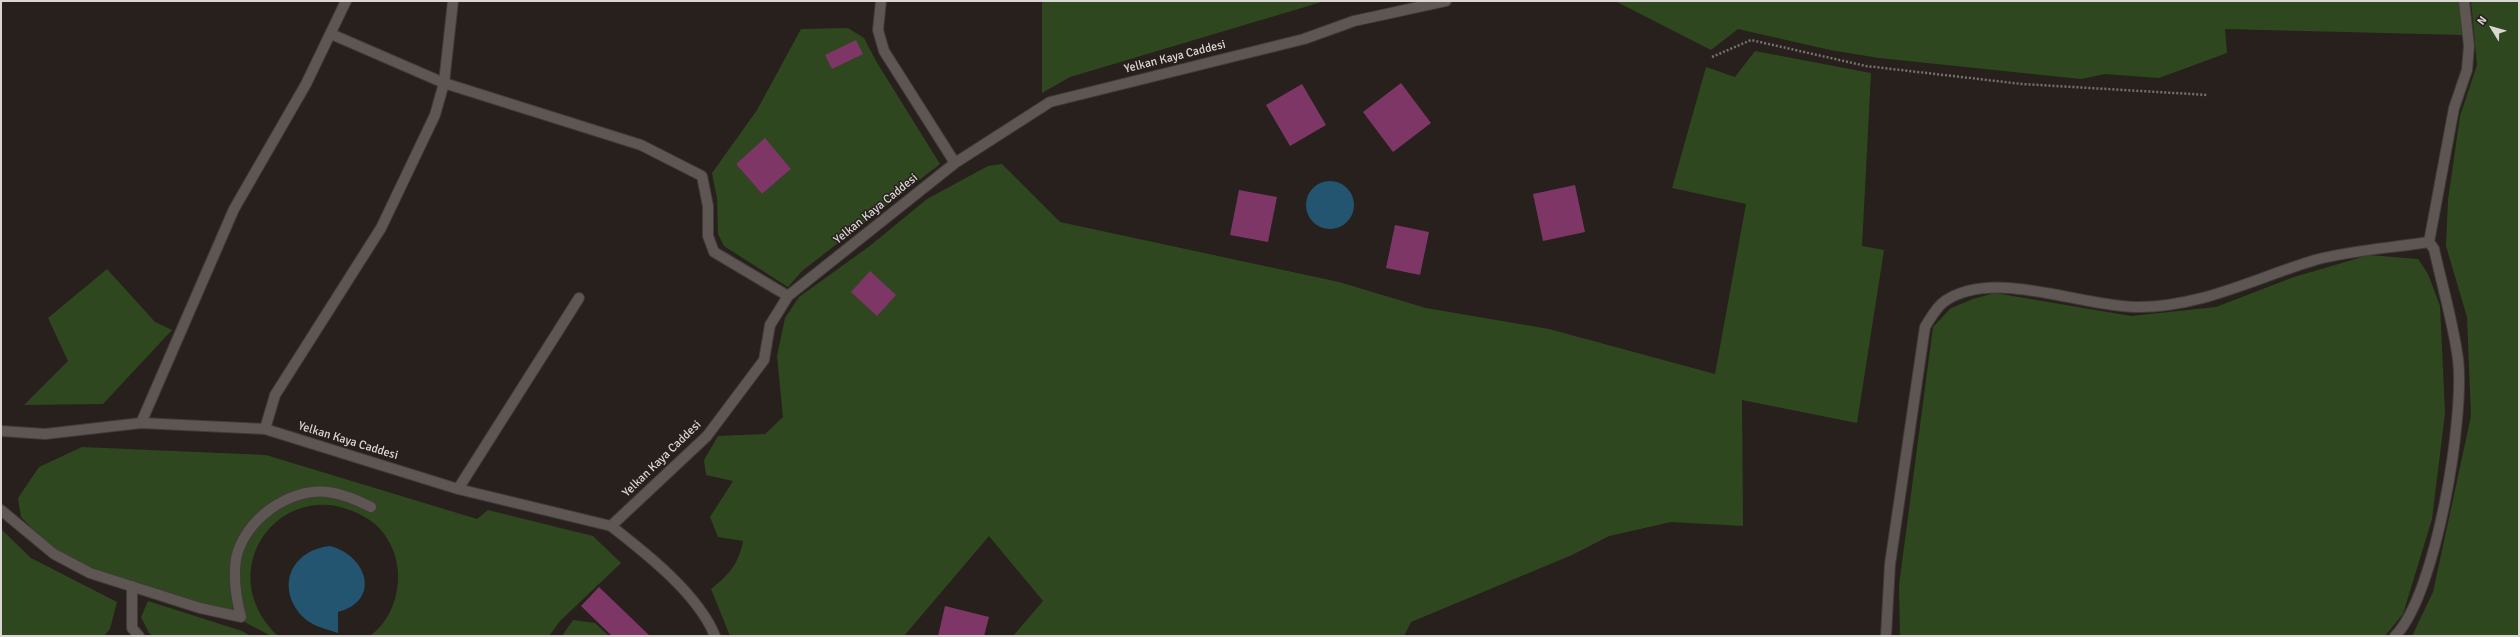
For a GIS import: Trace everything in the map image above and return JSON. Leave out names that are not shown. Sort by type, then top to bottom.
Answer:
[{"type":"street","points":[[141,423],[234,209],[306,84],[346,1]]},
{"type":"street","points":[[265,429],[275,395],[381,228],[435,115],[444,83],[453,1]]},
{"type":"street","points":[[881,1],[878,30],[884,51],[955,163]]},
{"type":"street","name":"Yelkan Kaya Caddesi","points":[[1,431],[45,434],[141,423],[265,429],[458,489],[611,526],[707,436],[764,360],[770,325],[788,296],[955,163],[1050,102],[1304,40],[1354,22],[1446,1]]},
{"type":"street","points":[[2395,636],[2410,617],[2425,577],[2446,496],[2457,424],[2458,360],[2434,249],[2429,242],[2454,108],[2467,70],[2470,46],[2464,1]]},
{"type":"street","points":[[331,34],[444,83],[641,146],[702,176],[708,206],[708,236],[714,252],[788,296]]},
{"type":"street","points":[[1886,636],[1891,557],[1925,328],[1944,302],[1962,292],[1983,288],[2017,290],[2109,305],[2160,306],[2229,292],[2315,260],[2347,253],[2429,242]]},
{"type":"street","points":[[458,489],[578,298]]},
{"type":"street","points":[[1,510],[54,554],[90,573],[200,608],[241,617],[234,579],[237,558],[246,534],[258,521],[278,504],[304,493],[327,492],[352,497],[371,507]]},
{"type":"street","points":[[611,526],[652,557],[707,617],[715,636]]},
{"type":"street","points":[[132,586],[132,628],[139,636]]},
{"type":"path","points":[[1712,57],[1751,40],[1866,66],[2022,84],[2208,95]]},
{"type":"green space","points":[[1042,1],[1325,1],[1070,77],[1042,93]]},
{"type":"green space","points":[[1615,1],[2460,1],[2463,35],[2225,29],[2227,53],[2159,78],[2105,74],[2081,79],[1879,58],[1830,50],[1738,29],[1711,50]]},
{"type":"green space","points":[[2471,1],[2519,1],[2519,636],[2412,636],[2433,592],[2471,416],[2467,317],[2446,246],[2448,200],[2460,116],[2477,65]]},
{"type":"green space","points":[[848,28],[864,38],[876,61],[940,164],[802,271],[788,287],[724,246],[718,234],[717,198],[712,173],[757,110],[801,29]],"holes":[[[765,139],[791,169],[762,194],[736,164]]]},
{"type":"green space","points":[[1755,51],[1871,73],[1862,246],[1884,250],[1857,423],[1742,400],[1743,526],[1671,522],[1609,536],[1572,555],[1411,622],[1404,636],[1013,636],[1043,601],[989,536],[904,636],[730,636],[711,589],[723,579],[736,562],[743,541],[718,537],[710,517],[733,481],[706,475],[704,460],[718,436],[765,434],[783,417],[777,356],[785,318],[799,297],[871,245],[927,199],[988,166],[1002,164],[1060,222],[1339,282],[1426,308],[1549,329],[1715,374],[1746,204],[1672,188],[1706,67],[1735,77]]},
{"type":"green space","points":[[2369,255],[2418,259],[2428,274],[2440,306],[2445,413],[2432,519],[2403,614],[2385,636],[1900,636],[1899,585],[1933,327],[1951,308],[1973,299],[1995,293],[2131,316],[2216,307],[2294,277]]},
{"type":"green space","points":[[107,269],[155,322],[172,330],[103,404],[24,405],[68,361],[48,318]]},
{"type":"green space","points":[[82,447],[266,455],[477,519],[488,510],[593,536],[621,563],[560,621],[549,636],[370,636],[388,616],[395,599],[398,572],[393,549],[380,529],[368,519],[338,506],[310,506],[285,515],[266,532],[254,555],[251,582],[258,609],[278,636],[271,636],[220,609],[91,568],[51,548],[21,517],[18,498],[39,467]]},
{"type":"green space","points":[[1,529],[31,558],[117,602],[110,629],[104,636],[1,636]]},
{"type":"green space","points":[[148,601],[242,631],[251,636],[153,636],[149,633],[141,617]]},
{"type":"green space","points":[[573,620],[595,623],[609,636],[562,636]]},
{"type":"water","points":[[1330,181],[1339,183],[1347,188],[1352,196],[1354,205],[1352,214],[1347,222],[1339,227],[1330,229],[1321,227],[1313,222],[1308,214],[1306,205],[1308,196],[1313,188],[1321,183]]},
{"type":"water","points":[[330,546],[343,551],[353,559],[361,568],[364,579],[364,589],[360,598],[352,606],[338,612],[338,633],[319,627],[302,616],[294,605],[290,593],[289,582],[292,571],[297,562],[306,554],[317,549]]},
{"type":"building","points":[[856,40],[863,54],[832,69],[825,55]]},
{"type":"building","points":[[1401,83],[1431,123],[1393,152],[1363,112]]},
{"type":"building","points":[[1302,84],[1326,125],[1290,146],[1266,105]]},
{"type":"building","points":[[765,138],[791,169],[762,194],[736,164]]},
{"type":"building","points":[[1575,185],[1585,232],[1543,241],[1533,194]]},
{"type":"building","points":[[1239,190],[1277,197],[1268,242],[1230,235]]},
{"type":"building","points":[[1395,225],[1429,232],[1420,275],[1386,268]]},
{"type":"building","points":[[870,271],[896,295],[877,316],[851,292]]},
{"type":"building","points":[[599,587],[650,636],[612,636],[581,606]]},
{"type":"building","points":[[945,606],[989,617],[984,636],[938,636]]}]
